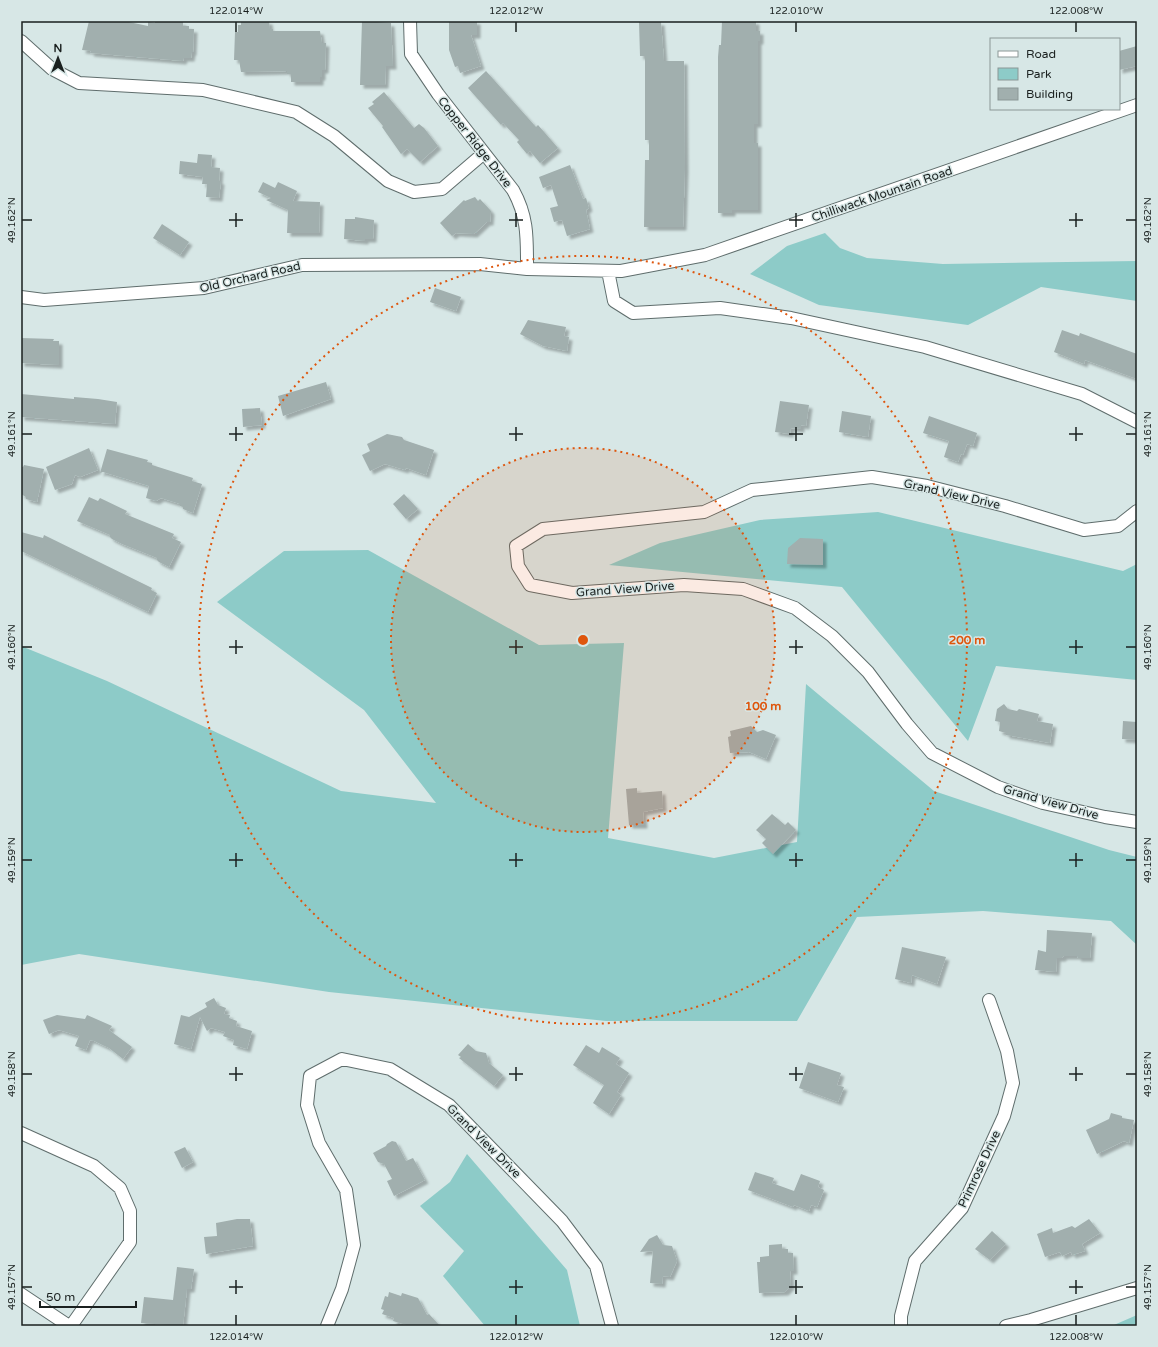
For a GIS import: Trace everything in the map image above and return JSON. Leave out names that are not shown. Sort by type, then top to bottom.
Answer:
[{"type":"street","name":"Copper Ridge Drive","points":[[410,21],[411,54],[438,94],[513,190],[521,204],[526,223],[527,269]]},
{"type":"street","points":[[21,41],[52,69],[79,83],[203,90],[296,112],[334,136],[388,181],[414,192],[442,189],[484,153]]},
{"type":"street","name":"Chilliwack Mountain Road","points":[[480,264],[527,269],[621,271],[705,255],[1137,105]]},
{"type":"street","name":"Old Orchard Road","points":[[21,297],[44,300],[204,288],[302,265],[480,264]]},
{"type":"street","points":[[608,271],[614,301],[633,313],[720,308],[791,318],[924,347],[1082,394],[1137,422]]},
{"type":"street","name":"Grand View Drive","points":[[1137,511],[1118,526],[1084,530],[1005,506],[927,486],[872,477],[752,490],[704,512],[543,529],[516,546],[518,566],[530,585],[572,593],[684,585],[743,589],[795,608],[832,636],[868,672],[907,724],[932,753],[998,787],[1043,803],[1105,817],[1137,822]]},
{"type":"street","name":"Primrose Drive","points":[[901,1326],[901,1316],[915,1261],[962,1208],[1004,1116],[1014,1083],[1008,1051],[989,1000]]},
{"type":"street","name":"Grand View Drive","points":[[327,1326],[342,1289],[354,1245],[346,1190],[319,1143],[307,1105],[310,1076],[342,1059],[390,1069],[449,1105],[562,1221],[596,1266],[612,1326]]},
{"type":"street","points":[[21,1133],[94,1166],[120,1188],[130,1211],[130,1242],[70,1326],[21,1294]]},
{"type":"street","points":[[1006,1326],[1031,1320],[1137,1288]]},
{"type":"green space","points":[[825,233],[840,248],[867,258],[943,264],[1137,261],[1137,301],[1041,287],[968,325],[819,305],[750,274],[787,246]]},
{"type":"green space","points":[[878,512],[1123,571],[1137,564],[1137,680],[996,666],[968,741],[842,587],[609,565],[660,543],[760,520]]},
{"type":"green space","points":[[368,550],[539,645],[624,643],[608,838],[714,858],[797,842],[806,684],[934,791],[1109,850],[1137,857],[1137,945],[1111,921],[983,911],[857,917],[797,1021],[606,1021],[329,992],[79,954],[21,965],[21,646],[107,681],[341,791],[436,803],[364,710],[217,602],[284,551]]},
{"type":"green space","points":[[467,1154],[567,1270],[580,1326],[485,1326],[443,1276],[464,1251],[420,1206],[450,1182]]},
{"type":"green space","points":[[1137,1315],[1137,1326],[1113,1326],[1114,1325]]},
{"type":"building","points":[[89,21],[124,21],[148,26],[148,22],[155,23],[155,21],[183,22],[183,26],[189,26],[189,29],[194,29],[193,52],[191,58],[184,58],[183,61],[90,53],[91,51],[82,50]]},
{"type":"building","points":[[241,21],[269,21],[270,29],[273,29],[273,31],[320,31],[322,43],[326,43],[325,70],[322,70],[320,82],[291,82],[291,74],[287,74],[287,71],[241,72],[239,60],[234,60],[235,32],[238,32],[238,25],[241,25]]},
{"type":"building","points":[[362,21],[391,23],[393,66],[386,66],[385,85],[360,85]]},
{"type":"building","points":[[449,21],[477,21],[477,35],[471,35],[481,66],[460,73],[458,66],[455,67],[449,50]]},
{"type":"building","points":[[722,21],[756,21],[756,31],[760,31],[760,41],[758,41],[758,124],[754,124],[754,143],[758,143],[758,210],[732,210],[732,213],[718,213],[718,57],[719,45],[721,45]]},
{"type":"building","points":[[639,22],[661,22],[664,61],[684,61],[685,169],[683,227],[644,227],[645,160],[649,160],[649,140],[645,140],[645,56],[640,56]]},
{"type":"building","points":[[1137,46],[1137,66],[1120,70],[1120,51]]},
{"type":"building","points":[[486,71],[536,127],[538,125],[558,148],[540,163],[530,151],[527,154],[517,142],[519,140],[503,123],[501,125],[468,88]]},
{"type":"building","points":[[384,92],[414,128],[419,124],[438,146],[420,162],[407,149],[401,154],[382,127],[383,126],[368,108],[374,104],[372,102]]},
{"type":"building","points":[[198,154],[212,155],[211,167],[220,168],[219,181],[221,181],[219,198],[206,197],[207,184],[202,184],[203,177],[179,174],[180,161],[197,163]]},
{"type":"building","points":[[570,165],[583,199],[586,198],[589,208],[586,210],[590,229],[567,236],[562,220],[554,222],[550,208],[558,206],[551,185],[543,188],[539,177]]},
{"type":"building","points":[[263,182],[275,188],[278,182],[297,191],[293,201],[320,202],[319,233],[287,233],[288,210],[266,200],[271,198],[258,192]]},
{"type":"building","points":[[475,197],[478,201],[480,199],[491,211],[490,222],[487,222],[474,234],[456,233],[452,236],[440,223],[464,200],[465,201]]},
{"type":"building","points":[[355,217],[374,220],[373,239],[365,239],[365,241],[344,239],[345,219],[355,219]]},
{"type":"building","points":[[162,224],[189,242],[180,255],[153,238]]},
{"type":"building","points":[[435,288],[461,297],[456,311],[430,302]]},
{"type":"building","points":[[528,320],[566,327],[564,336],[569,337],[567,351],[543,346],[520,334]]},
{"type":"building","points":[[1062,330],[1079,336],[1080,333],[1137,354],[1137,379],[1085,360],[1084,364],[1054,352]]},
{"type":"building","points":[[21,338],[54,339],[53,341],[59,341],[59,365],[21,363]]},
{"type":"building","points":[[326,382],[331,399],[283,416],[278,396]]},
{"type":"building","points":[[21,394],[74,399],[74,397],[98,399],[117,402],[115,424],[21,417]]},
{"type":"building","points":[[780,401],[809,405],[806,426],[801,425],[801,429],[791,428],[790,434],[775,432]]},
{"type":"building","points":[[260,408],[262,425],[243,427],[242,409]]},
{"type":"building","points":[[842,411],[871,416],[868,437],[839,432]]},
{"type":"building","points":[[929,416],[977,433],[973,446],[967,444],[963,455],[961,454],[958,462],[944,457],[949,441],[923,433]]},
{"type":"building","points":[[387,434],[402,437],[404,440],[434,450],[426,475],[406,468],[405,470],[385,464],[370,471],[362,455],[370,451],[367,444]]},
{"type":"building","points":[[89,448],[98,470],[80,477],[75,475],[72,484],[55,490],[46,467]]},
{"type":"building","points":[[107,449],[148,460],[147,462],[152,463],[152,465],[193,478],[192,481],[202,484],[193,513],[183,509],[180,504],[161,498],[156,501],[146,498],[149,486],[103,472],[100,473]]},
{"type":"building","points":[[24,465],[44,469],[37,502],[26,499],[26,497],[21,494],[21,467]]},
{"type":"building","points":[[404,494],[418,509],[406,519],[393,504]]},
{"type":"building","points":[[89,497],[98,501],[100,498],[127,511],[125,514],[174,534],[172,538],[181,542],[169,567],[159,562],[156,559],[157,558],[122,544],[112,539],[109,536],[110,535],[77,521]]},
{"type":"building","points":[[21,532],[43,538],[44,535],[152,588],[151,590],[157,593],[148,612],[21,551]]},
{"type":"building","points":[[800,538],[823,539],[823,565],[787,564],[788,548]]},
{"type":"building","points":[[1004,704],[1008,709],[1017,711],[1019,709],[1039,714],[1037,721],[1053,724],[1050,743],[1006,735],[1006,733],[999,731],[1000,722],[995,721],[997,709]]},
{"type":"building","points":[[1123,721],[1137,722],[1137,740],[1122,739]]},
{"type":"building","points":[[751,726],[757,732],[763,730],[776,735],[766,759],[749,752],[730,753],[728,737],[731,736],[730,731]]},
{"type":"building","points":[[637,788],[637,793],[662,791],[663,808],[643,812],[644,825],[629,825],[626,789]]},
{"type":"building","points":[[772,814],[785,825],[788,822],[796,830],[773,854],[762,843],[766,839],[756,830]]},
{"type":"building","points":[[1047,930],[1092,933],[1090,958],[1064,956],[1062,958],[1057,958],[1056,972],[1035,970],[1038,950],[1046,952]]},
{"type":"building","points":[[902,947],[946,957],[937,984],[912,975],[911,983],[895,979]]},
{"type":"building","points":[[214,998],[218,1005],[226,1008],[224,1014],[230,1015],[229,1018],[237,1021],[236,1026],[252,1031],[247,1049],[233,1045],[234,1040],[223,1036],[225,1032],[211,1028],[207,1031],[200,1017],[191,1049],[174,1044],[181,1015],[189,1017],[207,1007],[205,1003]]},
{"type":"building","points":[[57,1015],[85,1019],[87,1015],[112,1026],[109,1030],[132,1047],[123,1059],[109,1048],[94,1041],[90,1040],[86,1050],[75,1046],[79,1036],[59,1030],[49,1034],[43,1020]]},
{"type":"building","points":[[468,1044],[476,1051],[486,1053],[489,1063],[503,1075],[494,1086],[459,1058],[461,1057],[458,1055]]},
{"type":"building","points":[[586,1045],[599,1053],[602,1047],[620,1058],[616,1064],[629,1073],[617,1092],[621,1095],[609,1114],[593,1103],[604,1085],[573,1065]]},
{"type":"building","points":[[808,1062],[841,1073],[837,1085],[844,1087],[838,1102],[799,1088]]},
{"type":"building","points":[[1111,1113],[1122,1116],[1122,1118],[1134,1120],[1129,1143],[1124,1141],[1097,1154],[1086,1130],[1109,1119]]},
{"type":"building","points":[[392,1141],[396,1142],[406,1161],[413,1158],[425,1180],[394,1196],[387,1181],[392,1179],[384,1164],[378,1162],[373,1153]]},
{"type":"building","points":[[185,1147],[193,1162],[182,1168],[174,1152]]},
{"type":"building","points":[[755,1172],[774,1178],[772,1183],[794,1191],[801,1174],[820,1181],[818,1187],[824,1190],[817,1207],[811,1205],[809,1211],[794,1205],[793,1207],[748,1190]]},
{"type":"building","points":[[237,1219],[250,1219],[253,1246],[206,1254],[204,1237],[217,1236],[216,1223]]},
{"type":"building","points":[[1089,1219],[1100,1233],[1082,1244],[1085,1251],[1072,1255],[1071,1252],[1062,1256],[1060,1252],[1045,1257],[1037,1234],[1052,1228],[1053,1233],[1072,1226],[1075,1228]]},
{"type":"building","points":[[992,1231],[1006,1244],[990,1260],[975,1249]]},
{"type":"building","points":[[657,1235],[663,1245],[672,1246],[677,1261],[670,1277],[663,1276],[662,1284],[650,1283],[653,1251],[640,1252],[649,1239]]},
{"type":"building","points":[[782,1244],[782,1249],[788,1249],[788,1253],[793,1253],[794,1271],[790,1271],[791,1286],[785,1292],[759,1293],[757,1262],[760,1262],[760,1257],[769,1256],[769,1245]]},
{"type":"building","points":[[177,1267],[194,1269],[191,1289],[187,1289],[183,1326],[141,1323],[144,1297],[173,1300]]},
{"type":"building","points":[[389,1292],[401,1296],[402,1293],[418,1298],[427,1315],[429,1314],[440,1326],[410,1326],[393,1321],[394,1318],[382,1314],[384,1310],[381,1309],[385,1296],[388,1297]]}]
